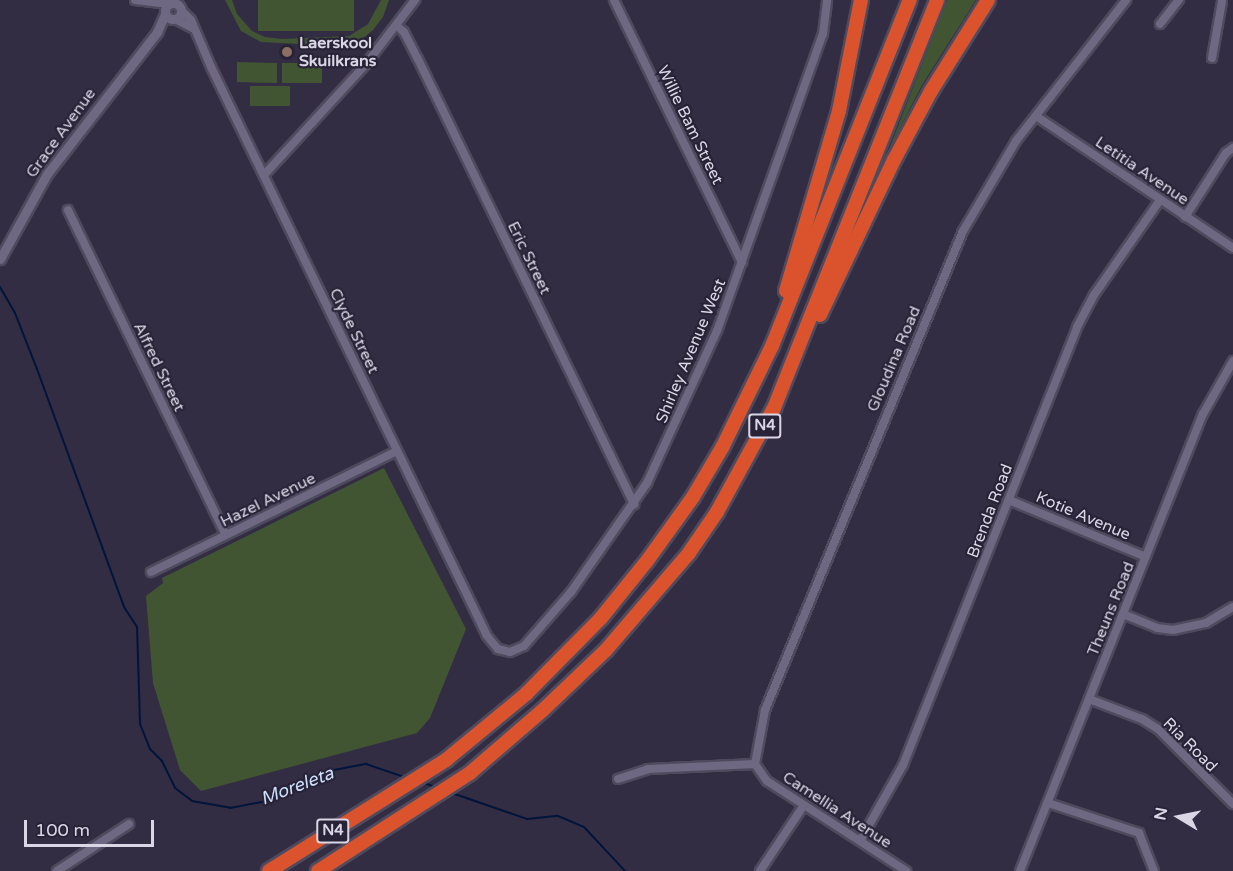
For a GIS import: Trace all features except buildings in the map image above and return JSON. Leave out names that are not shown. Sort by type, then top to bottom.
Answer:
[{"type":"highway","points":[[772,346],[839,111],[861,0]]},
{"type":"highway","name":"N4","points":[[269,871],[446,760],[526,694],[618,598],[693,497],[723,446],[772,346],[910,0]]},
{"type":"highway","name":"N4","points":[[318,871],[430,801],[470,772],[555,700],[606,650],[660,588],[717,512],[774,408],[937,0]]},
{"type":"highway","points":[[774,408],[807,345],[894,160],[931,91],[988,0]]},
{"type":"street","name":"Clyde Street","points":[[135,0],[174,9],[193,28],[493,645]]},
{"type":"street","points":[[264,175],[366,64],[415,0]]},
{"type":"street","name":"Willie Bam Street","points":[[614,0],[742,262]]},
{"type":"street","name":"Shirley Avenue West","points":[[493,645],[507,652],[524,646],[572,592],[647,483],[707,355],[742,262],[823,34],[827,0]]},
{"type":"street","name":"Gloudina Road","points":[[755,764],[765,710],[963,231],[1016,141],[1126,0]]},
{"type":"street","points":[[1160,24],[1179,0]]},
{"type":"street","points":[[1212,58],[1221,0],[1233,4]]},
{"type":"street","name":"Grace Avenue","points":[[0,259],[47,174],[174,9]]},
{"type":"street","name":"Eric Street","points":[[397,26],[404,32],[418,59],[634,504]]},
{"type":"street","name":"Letitia Avenue","points":[[1036,116],[1233,248]]},
{"type":"street","points":[[1185,217],[1226,153],[1233,148]]},
{"type":"street","name":"Brenda Road","points":[[860,841],[903,765],[1077,327],[1094,295],[1160,200]]},
{"type":"street","name":"Alfred Street","points":[[68,210],[226,536]]},
{"type":"street","name":"Theuns Road","points":[[1020,871],[1203,414],[1233,361]]},
{"type":"street","name":"Hazel Avenue","points":[[151,572],[397,451]]},
{"type":"street","name":"Kotie Avenue","points":[[1009,500],[1146,557]]},
{"type":"street","points":[[1123,614],[1157,628],[1173,630],[1206,623],[1233,607]]},
{"type":"street","name":"Ria Road","points":[[1089,699],[1142,719],[1158,729],[1233,804]]},
{"type":"street","points":[[618,779],[648,769],[755,764]]},
{"type":"street","name":"Camellia Avenue","points":[[755,764],[767,781],[906,871]]},
{"type":"street","points":[[1048,803],[1139,833],[1154,871]]},
{"type":"street","points":[[760,871],[804,805]]},
{"type":"street","points":[[57,871],[129,824]]},
{"type":"green space","points":[[225,0],[232,0],[237,14],[252,31],[265,37],[282,39],[349,36],[368,24],[381,0],[389,0],[383,17],[373,30],[362,39],[337,46],[261,42],[241,31]]},
{"type":"green space","points":[[258,0],[354,0],[354,31],[258,31]]},
{"type":"green space","points":[[947,0],[976,0],[922,85],[887,154]]},
{"type":"green space","points":[[237,62],[277,63],[277,83],[237,82]]},
{"type":"green space","points":[[282,63],[322,63],[322,83],[282,83]]},
{"type":"green space","points":[[250,86],[290,86],[290,106],[250,106]]},
{"type":"green space","points":[[384,468],[466,629],[430,718],[417,733],[201,791],[180,770],[153,683],[146,596],[163,583],[162,578]]},
{"type":"waterway","name":"Moreleta","points":[[0,287],[15,313],[37,369],[124,607],[137,627],[140,724],[150,749],[162,761],[175,788],[192,801],[230,808],[272,800],[334,770],[366,764],[407,778]]},
{"type":"waterway","name":"Moreleta","points":[[421,782],[438,788]]},
{"type":"waterway","name":"Moreleta","points":[[449,792],[527,819],[558,816],[584,827],[625,871]]},
{"type":"place","name":"Laerskool Skuilkrans","points":[[287,52]]}]
